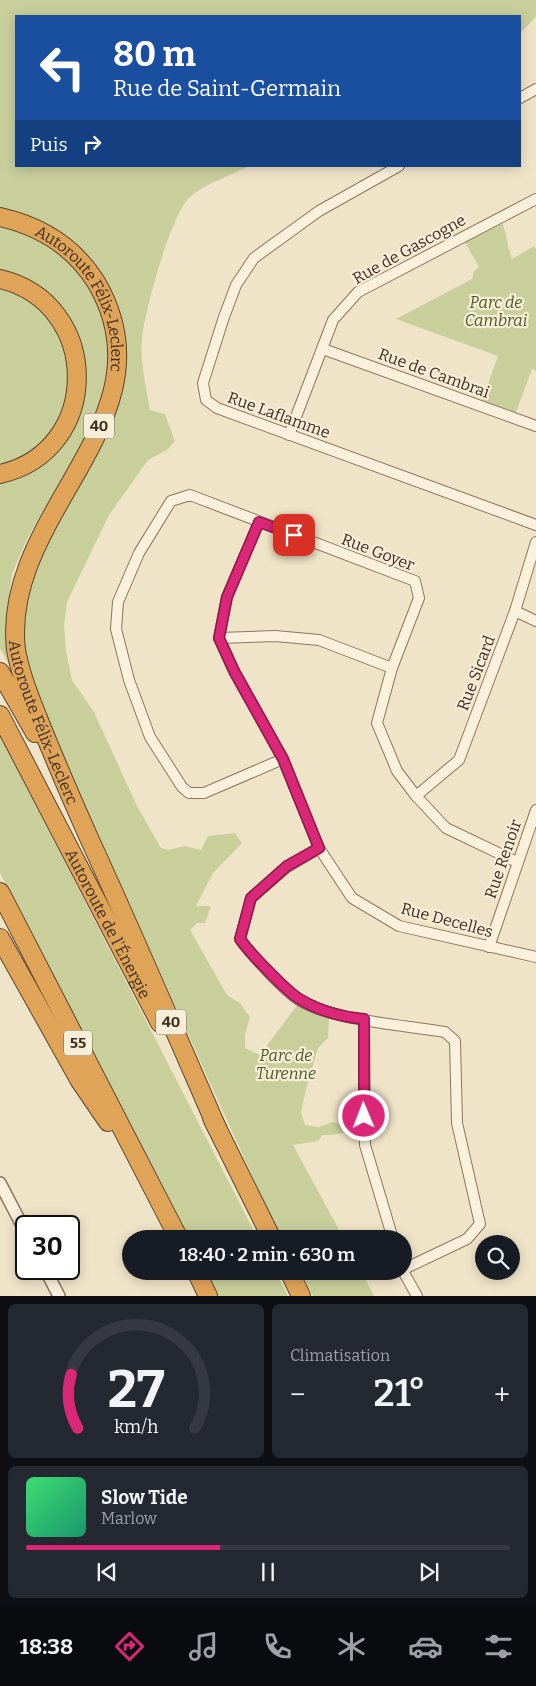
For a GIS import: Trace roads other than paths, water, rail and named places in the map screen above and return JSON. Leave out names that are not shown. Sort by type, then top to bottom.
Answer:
[{"type":"highway","name":"Autoroute Félix-Leclerc","points":[[0,217],[41,231],[76,256],[91,274],[102,295],[115,337],[116,373],[108,404],[91,441],[27,556],[20,576],[14,606],[15,638],[22,674],[69,792],[217,1128]]},
{"type":"highway","points":[[0,279],[30,291],[43,301],[58,317],[72,344],[78,374],[73,408],[57,437],[43,452],[27,464],[0,474]]},
{"type":"highway","points":[[0,672],[69,792]]},
{"type":"highway","name":"Autoroute de l'Énergie","points":[[0,715],[108,926],[217,1128],[268,1230]]},
{"type":"highway","name":"55","points":[[0,892],[174,1230]]},
{"type":"highway","points":[[0,938],[80,1081],[156,1195]]},
{"type":"highway","points":[[200,1280],[208,1296]]},
{"type":"highway","points":[[293,1280],[301,1296]]},
{"type":"street","points":[[521,97],[536,89]]},
{"type":"street","name":"Rue Laflamme","points":[[397,167],[319,211],[254,258],[236,285],[203,383],[206,400],[217,408],[536,525]]},
{"type":"street","name":"Rue de Gascogne","points":[[289,435],[333,320],[358,292],[536,199]]},
{"type":"street","name":"Rue de Cambrai","points":[[323,349],[536,426]]},
{"type":"street","name":"Rue Goyer","points":[[283,759],[204,793],[189,793],[182,787],[150,737],[129,680],[116,629],[118,602],[139,553],[171,501],[190,495],[415,581],[419,598],[392,668],[376,723],[397,770],[416,796],[446,828],[517,862]]},
{"type":"street","points":[[259,522],[227,597],[219,638],[276,636],[319,640],[392,668]]},
{"type":"street","name":"Rue Sicard","points":[[416,796],[459,760],[514,612],[536,542]]},
{"type":"street","points":[[514,612],[536,621]]},
{"type":"street","name":"Rue Decelles","points":[[219,638],[234,671],[283,759],[319,848],[352,898],[399,926],[536,957]]},
{"type":"street","name":"Rue Renoir","points":[[489,947],[536,810]]},
{"type":"street","points":[[319,848],[287,866],[251,898],[240,939],[248,950],[299,1000],[344,1018],[364,1019],[445,1032],[455,1041],[457,1123],[480,1224],[467,1239],[412,1266]]},
{"type":"street","points":[[364,1019],[365,1145],[390,1230]]},
{"type":"street","points":[[0,1183],[17,1215]]},
{"type":"street","points":[[51,1280],[59,1296]]},
{"type":"street","points":[[409,1280],[417,1296]]},
{"type":"park label","name":"Parc de Cambrai","points":[[496,311]]},
{"type":"park label","name":"Parc de Turenne","points":[[286,1064]]}]
